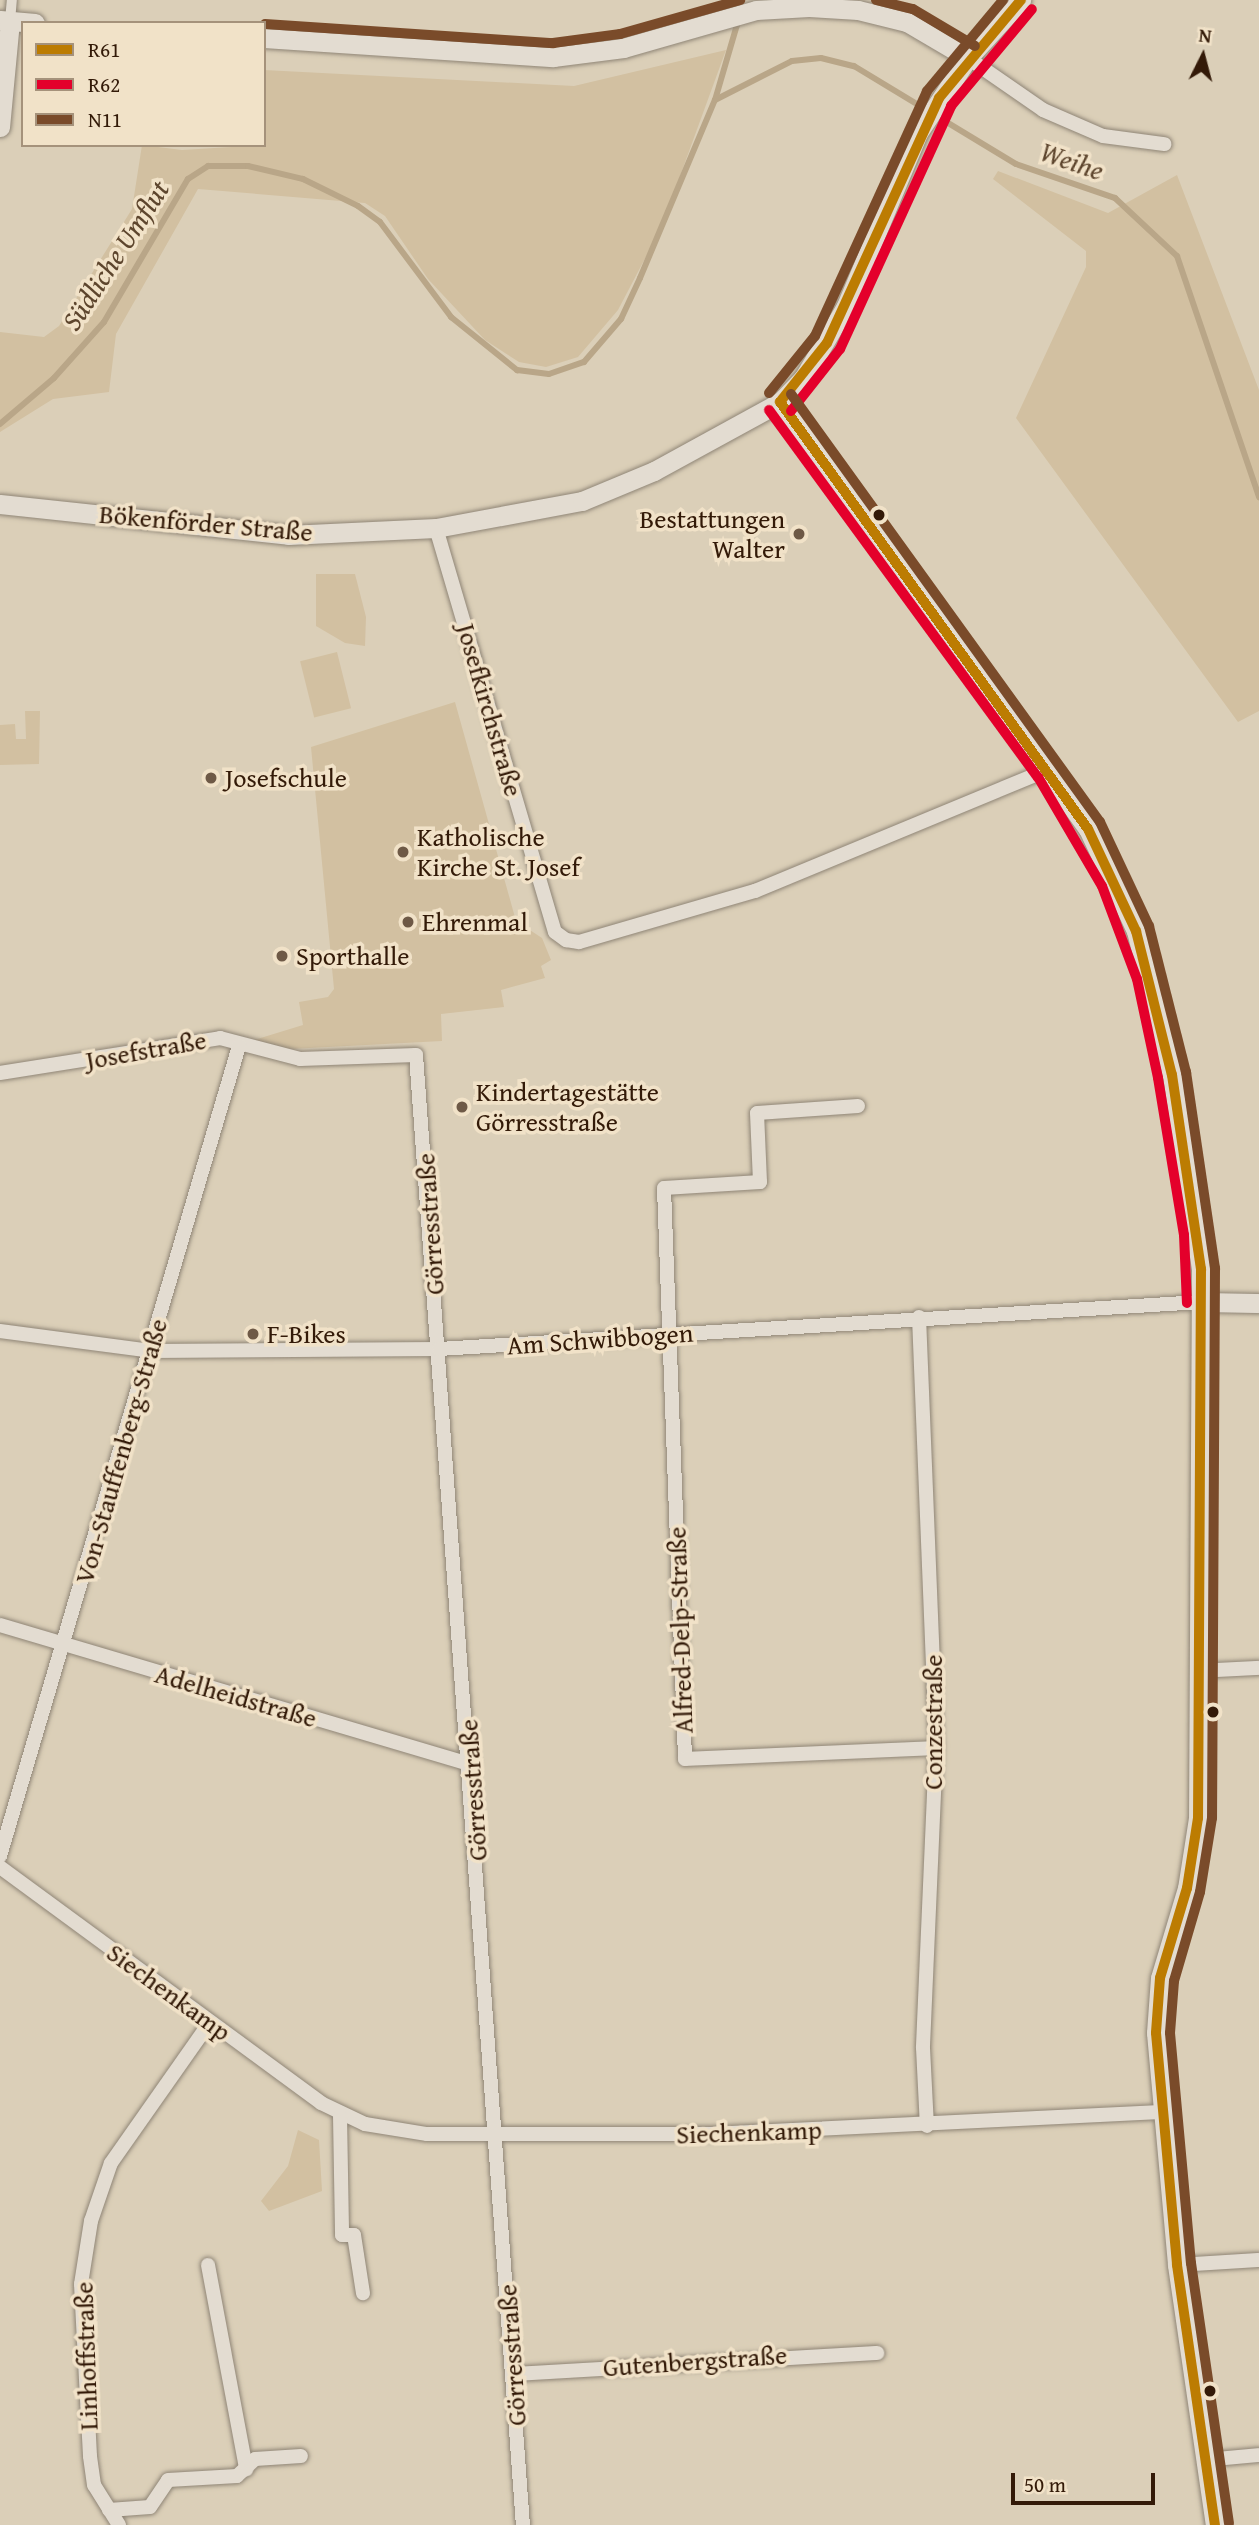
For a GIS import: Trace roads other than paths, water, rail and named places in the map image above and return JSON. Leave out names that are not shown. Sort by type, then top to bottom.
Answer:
[{"type":"street","points":[[0,127],[5,21],[12,0]]},
{"type":"street","name":"Bökenförder Straße","points":[[0,504],[288,535],[436,528],[582,500],[654,471],[780,402],[804,377],[846,306],[918,134],[939,98],[968,58],[1021,0]]},
{"type":"street","points":[[266,38],[553,57],[623,48],[756,10],[858,10],[907,22],[968,58],[1043,110],[1103,136],[1164,144]]},
{"type":"street","points":[[780,402],[1050,769],[1115,880],[1150,975],[1184,1144],[1201,1302],[1198,1818],[1156,2010],[1160,2112],[1177,2265],[1215,2525]]},
{"type":"street","name":"Josefkirchstraße","points":[[436,528],[555,932],[579,942],[755,891],[1050,769]]},
{"type":"street","name":"Josefstraße","points":[[0,1073],[220,1038],[240,1046],[300,1059],[416,1055]]},
{"type":"street","name":"Von-Stauffenberg-Straße","points":[[0,1856],[240,1046]]},
{"type":"street","name":"Görresstraße","points":[[416,1055],[472,1765],[523,2525]]},
{"type":"street","points":[[669,1335],[664,1188],[760,1182],[757,1113],[858,1106]]},
{"type":"street","points":[[1201,1302],[1259,1303]]},
{"type":"street","name":"Am Schwibbogen","points":[[0,1331],[151,1351],[439,1349],[919,1317],[1201,1302]]},
{"type":"street","name":"Conzestraße","points":[[919,1317],[936,1748],[923,2048],[927,2126]]},
{"type":"street","name":"Alfred-Delp-Straße","points":[[669,1335],[685,1759],[936,1748]]},
{"type":"street","name":"Adelheidstraße","points":[[0,1625],[472,1765]]},
{"type":"street","points":[[1199,1671],[1259,1668]]},
{"type":"street","name":"Siechenkamp","points":[[0,1867],[340,2116],[427,2134],[496,2134],[927,2126],[1160,2112]]},
{"type":"street","name":"Linhoffstraße","points":[[120,2525],[94,2485],[90,2456],[81,2284],[90,2221],[111,2163],[210,2022]]},
{"type":"street","points":[[340,2116],[342,2235],[354,2235],[363,2293]]},
{"type":"street","points":[[1177,2265],[1259,2260]]},
{"type":"street","points":[[208,2265],[246,2469]]},
{"type":"street","name":"Gutenbergstraße","points":[[513,2374],[877,2353]]},
{"type":"street","points":[[1205,2460],[1259,2455]]},
{"type":"street","points":[[109,2510],[150,2507],[168,2480],[231,2477],[246,2469],[255,2459],[301,2456]]},
{"type":"waterway","name":"Südliche Umflut","points":[[0,424],[54,378],[104,322],[188,179],[208,166],[248,166],[303,179],[358,206],[380,222],[451,317],[517,370],[549,374],[584,362],[621,319],[640,278],[715,100],[737,25],[737,0]]},
{"type":"waterway","name":"Weihe","points":[[715,100],[792,61],[821,58],[854,66],[1016,164],[1115,198],[1177,256],[1259,497]]},
{"type":"place","name":"Bestattungen Walter","points":[[799,534]]},
{"type":"place","name":"Josefschule","points":[[211,778]]},
{"type":"place","name":"Katholische Kirche St. Josef","points":[[403,852]]},
{"type":"place","name":"Ehrenmal","points":[[408,922]]},
{"type":"place","name":"Sporthalle","points":[[282,956]]},
{"type":"place","name":"Kindertagestätte Görresstraße","points":[[462,1107]]},
{"type":"place","name":"F-Bikes","points":[[253,1334]]}]
